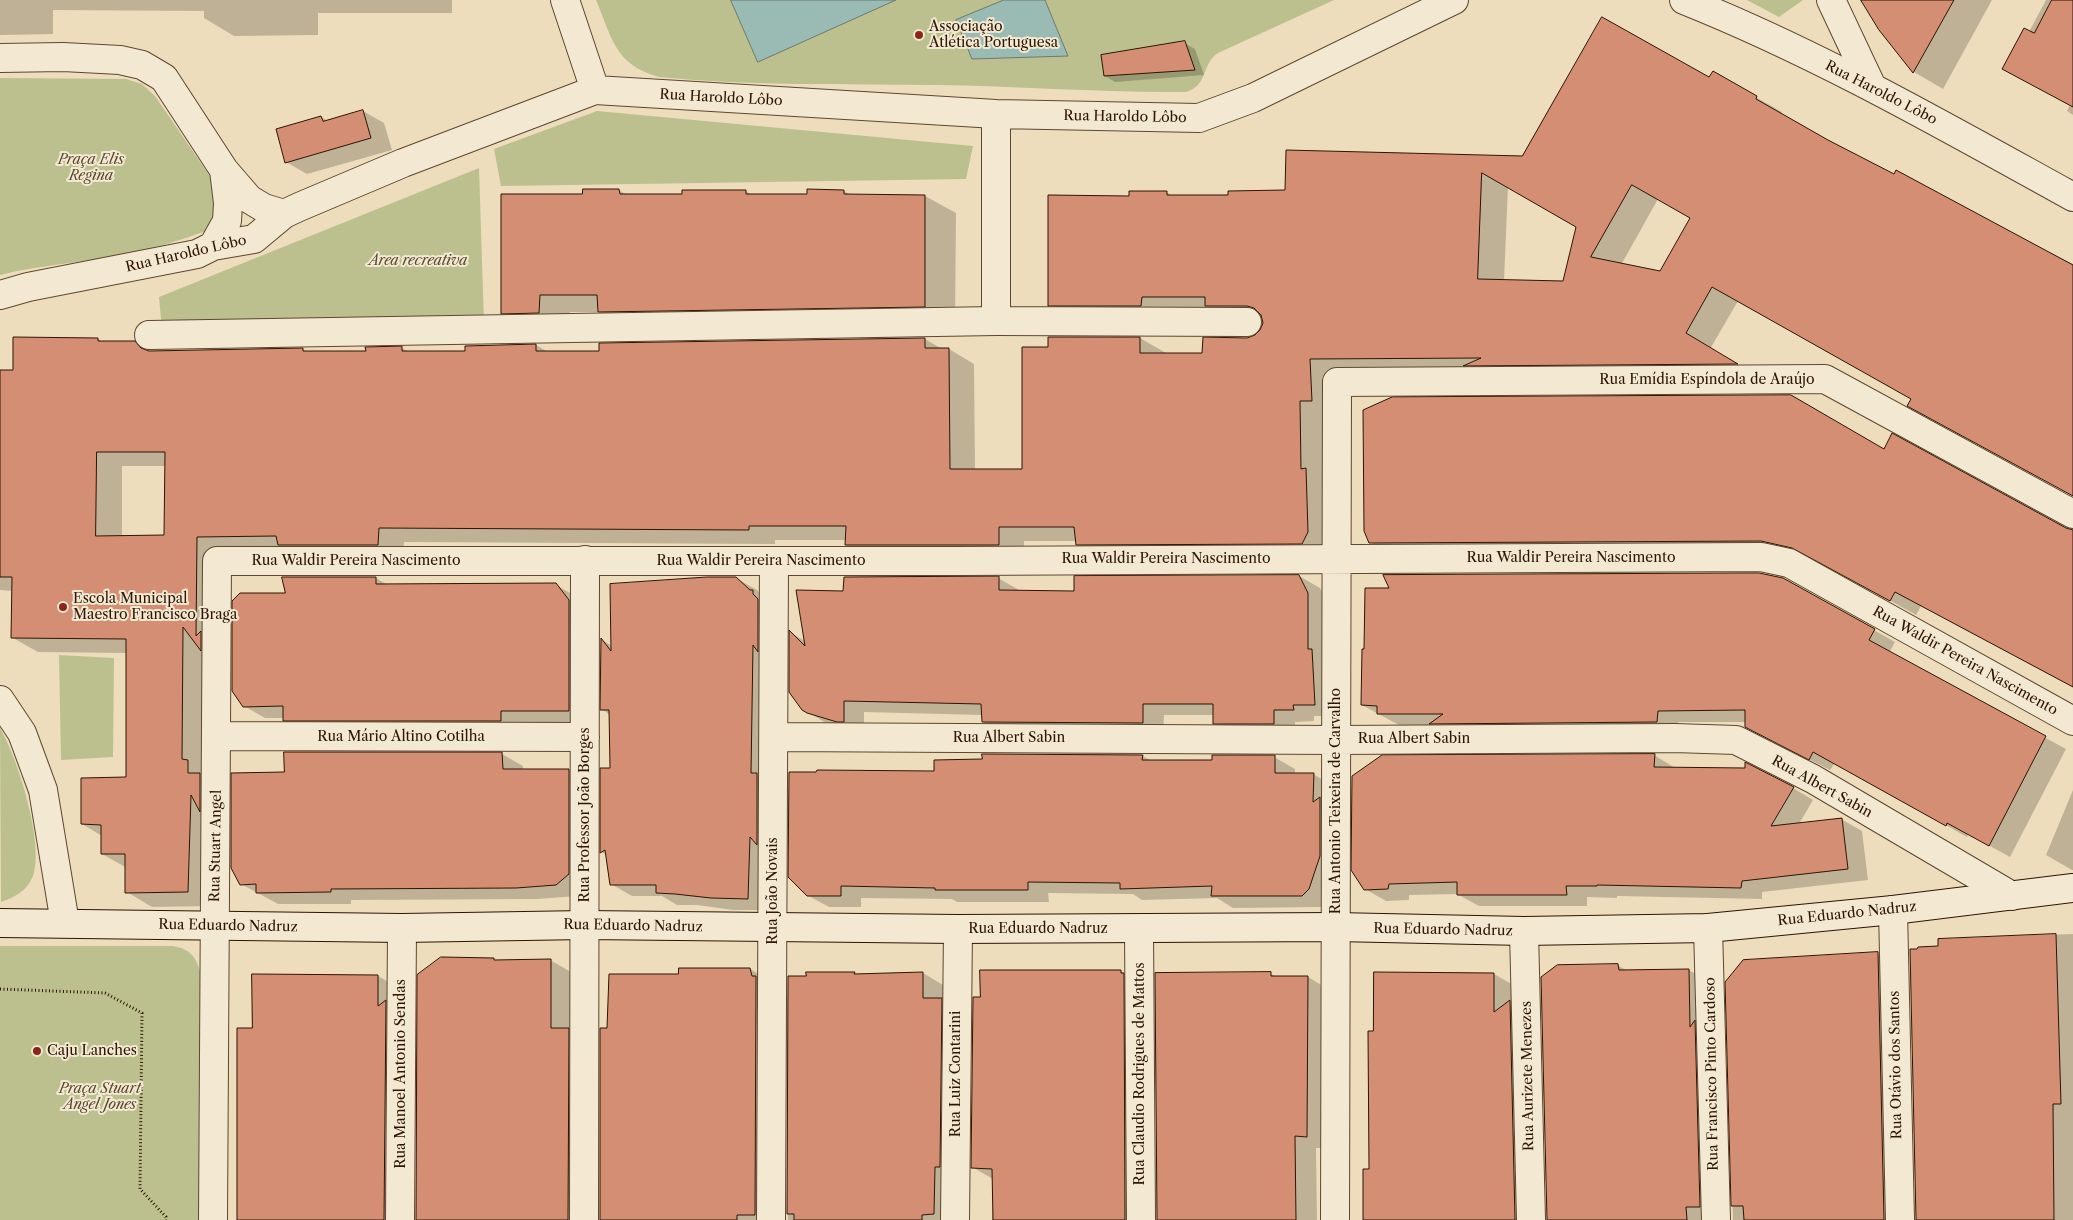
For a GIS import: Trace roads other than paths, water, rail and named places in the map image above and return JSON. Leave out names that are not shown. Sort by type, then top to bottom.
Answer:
[{"type":"street","points":[[565,0],[595,90]]},
{"type":"street","name":"Rua Haroldo Lôbo","points":[[0,294],[197,254],[212,246],[254,239],[284,214],[403,163],[595,90],[996,114],[1199,118],[1252,98],[1454,0]]},
{"type":"street","name":"Rua Haroldo Lôbo","points":[[1684,0],[1712,11],[1871,85],[2073,197]]},
{"type":"street","points":[[1831,0],[1871,85]]},
{"type":"street","points":[[0,58],[63,57],[120,60],[142,65],[164,78],[224,170],[249,199],[264,208],[284,214]]},
{"type":"street","points":[[996,114],[996,321]]},
{"type":"street","points":[[212,246],[227,221],[228,203],[224,170]]},
{"type":"street","points":[[149,335],[996,321],[1246,322]]},
{"type":"street","name":"Rua Emídia Espíndola de Araújo","points":[[1337,382],[1825,379],[2073,514]]},
{"type":"street","name":"Rua Antonio Teixeira de Carvalho","points":[[1335,1220],[1337,382]]},
{"type":"street","name":"Rua Waldir Pereira Nascimento","points":[[217,561],[1761,557],[1788,563],[2073,721]]},
{"type":"street","name":"Rua Professor João Borges","points":[[584,1220],[585,560]]},
{"type":"street","name":"Rua Stuart Angel","points":[[213,1220],[217,561]]},
{"type":"street","name":"Rua João Novais","points":[[771,1220],[774,561]]},
{"type":"street","points":[[0,700],[22,733],[43,790],[65,923]]},
{"type":"street","name":"Rua Mário Altino Cotilha","points":[[217,736],[585,737]]},
{"type":"street","name":"Rua Albert Sabin","points":[[774,737],[1336,740],[1674,738],[1736,740],[1813,780],[2012,896]]},
{"type":"street","name":"Rua Eduardo Nadruz","points":[[0,923],[402,928],[584,925],[958,929],[1335,927],[1524,931],[1708,928],[1893,910],[2073,888]]},
{"type":"street","name":"Rua Otávio dos Santos","points":[[1893,910],[1900,1220]]},
{"type":"street","name":"Rua Manoel Antonio Sendas","points":[[400,1220],[402,928]]},
{"type":"street","name":"Rua Francisco Pinto Cardoso","points":[[1708,928],[1716,1220]]},
{"type":"street","name":"Rua Luiz Contarini","points":[[955,1220],[958,929]]},
{"type":"street","name":"Rua Claudio Rodrigues de Mattos","points":[[1139,929],[1141,1220]]},
{"type":"street","name":"Rua Aurizete Menezes","points":[[1524,931],[1531,1220]]},
{"type":"water","points":[[731,0],[896,0],[758,62]]},
{"type":"water","points":[[1004,0],[1045,0],[1068,56],[972,59],[956,20]]},
{"type":"place","name":"Associação Atlética Portuguesa","points":[[919,35]]},
{"type":"place","name":"Escola Municipal Maestro Francisco Braga","points":[[63,607]]},
{"type":"place","name":"Caju Lanches","points":[[37,1051]]},
{"type":"park label","name":"Praça Elis Regina","points":[[91,168]]},
{"type":"park label","name":"Area recreativa","points":[[418,261]]},
{"type":"park label","name":"Praça Stuart Angel Jones","points":[[100,1098]]}]
